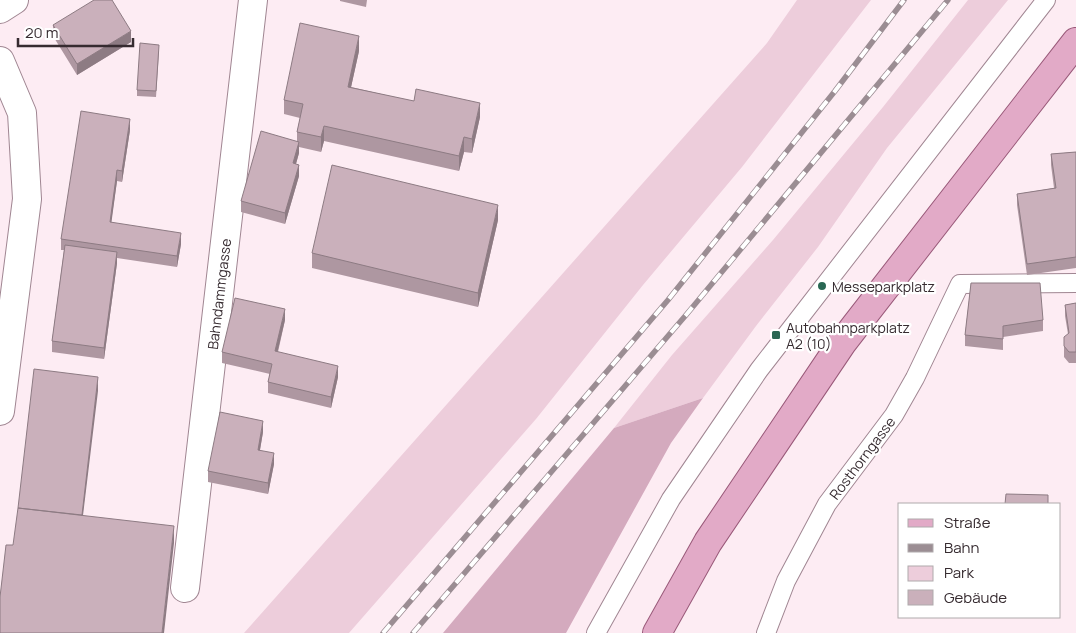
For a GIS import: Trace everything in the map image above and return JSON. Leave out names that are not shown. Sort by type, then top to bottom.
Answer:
[{"type":"main road","points":[[658,633],[708,542],[842,343],[1076,42]]},
{"type":"street","points":[[0,9],[14,0]]},
{"type":"street","name":"Bahndammgasse","points":[[185,588],[253,0]]},
{"type":"street","points":[[0,61],[22,114],[27,199],[0,411]]},
{"type":"lane","points":[[596,633],[671,499],[759,370],[1046,0]]},
{"type":"lane","name":"Rosthorngasse","points":[[766,633],[786,581],[827,504],[894,415],[915,378],[960,284],[1076,283]]},
{"type":"green space","points":[[797,0],[871,0],[742,167],[643,285],[536,419],[349,633],[244,633],[767,43]]},
{"type":"green space","points":[[968,0],[1008,0],[887,148],[818,247],[703,398],[614,428],[672,355],[773,240],[883,107]]},
{"type":"shaded area","points":[[703,398],[671,443],[566,633],[443,633],[614,428]]},
{"type":"building","points":[[94,0],[112,0],[131,31],[77,64],[53,25]]},
{"type":"building","points":[[300,23],[359,36],[348,87],[414,101],[416,89],[480,103],[472,139],[464,137],[459,156],[324,126],[321,137],[297,132],[303,104],[284,100]]},
{"type":"building","points":[[140,43],[159,45],[156,91],[137,90]]},
{"type":"building","points":[[81,111],[130,119],[122,171],[117,170],[110,222],[181,233],[177,256],[61,239]]},
{"type":"building","points":[[261,131],[299,142],[293,163],[299,165],[285,213],[241,201]]},
{"type":"building","points":[[1076,152],[1076,257],[1027,264],[1017,194],[1056,188],[1051,154]]},
{"type":"building","points":[[332,165],[498,205],[478,293],[312,253]]},
{"type":"building","points":[[65,245],[117,252],[104,348],[52,341]]},
{"type":"building","points":[[971,283],[1040,283],[1043,320],[1003,326],[1003,339],[965,335]]},
{"type":"building","points":[[235,298],[285,309],[275,351],[338,366],[331,397],[268,382],[272,364],[222,352]]},
{"type":"building","points":[[1076,303],[1076,352],[1069,352],[1064,346],[1064,337],[1069,333],[1065,305]]},
{"type":"building","points":[[34,369],[98,377],[82,515],[18,508]]},
{"type":"building","points":[[220,412],[263,421],[258,450],[274,453],[268,483],[208,471]]},
{"type":"building","points":[[1006,494],[1048,495],[1048,503],[1005,503]]},
{"type":"building","points":[[18,508],[174,526],[162,633],[0,633],[0,597],[6,545],[13,545]]},
{"type":"railway","points":[[383,633],[668,300],[835,91],[904,0]]},
{"type":"railway","points":[[413,633],[686,315],[948,0]]},
{"type":"place","name":"Messeparkplatz","points":[[822,286]]},
{"type":"place","name":"Autobahnparkplatz A2 (10)","points":[[776,335]]}]
